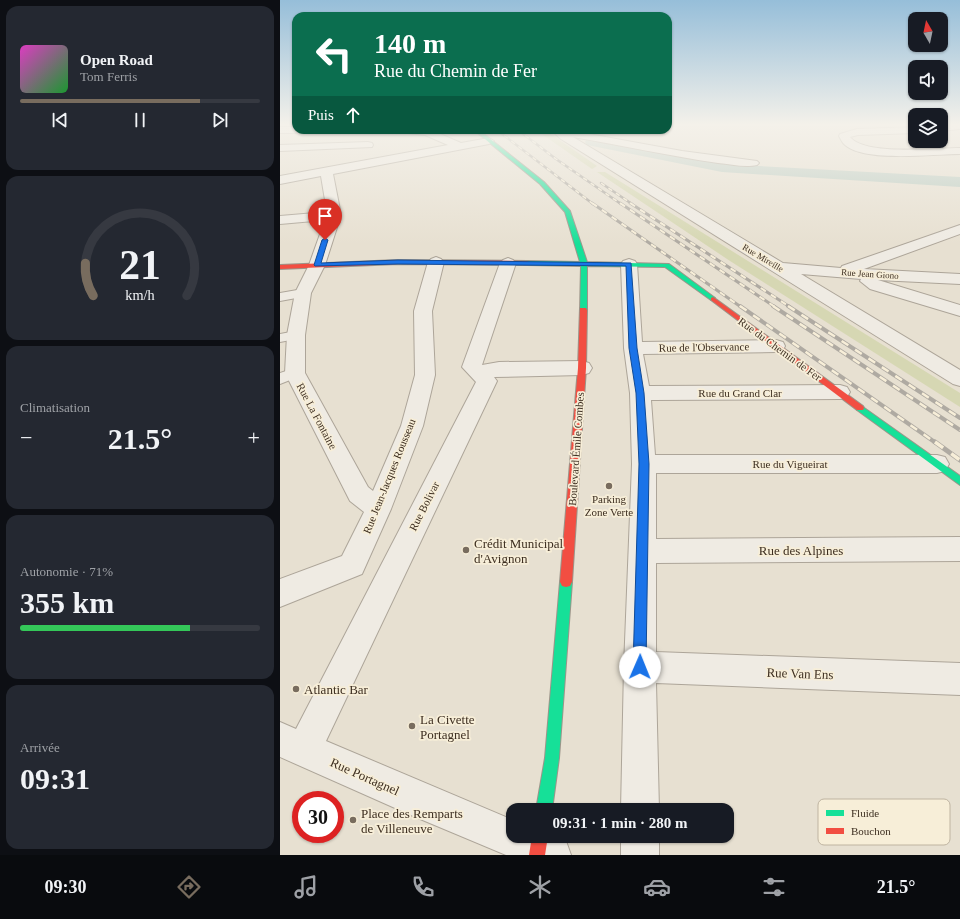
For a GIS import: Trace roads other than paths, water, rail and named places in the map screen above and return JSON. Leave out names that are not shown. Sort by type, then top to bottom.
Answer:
[{"type":"main road","name":"Boulevard Émile Combes","points":[[518,164],[542,183],[568,212],[584,264],[582,368],[555,723],[552,758],[545,803]]},
{"type":"main road","name":"Rue du Chemin de Fer","points":[[280,267],[436,262],[667,265],[960,481]]},
{"type":"street","points":[[280,180],[364,164]]},
{"type":"street","name":"Rue Mireille","points":[[610,164],[960,378]]},
{"type":"street","points":[[280,220],[334,215],[326,171]]},
{"type":"street","name":"Rue La Fontaine","points":[[334,215],[317,265],[303,293],[288,337],[287,376],[359,494],[378,509]]},
{"type":"street","points":[[835,272],[859,266],[960,229]]},
{"type":"street","name":"Rue Jean-Jacques Rousseau","points":[[280,593],[352,566],[378,509],[412,426],[425,375],[423,311],[436,262]]},
{"type":"street","name":"Rue Bolivar","points":[[292,744],[487,381],[472,367],[508,263]]},
{"type":"street","points":[[629,264],[633,348],[640,393],[644,464],[640,667],[640,803]]},
{"type":"street","name":"Rue Jean Giono","points":[[780,268],[857,274],[960,279]]},
{"type":"street","points":[[857,274],[876,286],[960,311]]},
{"type":"street","name":"Rue de l'Observance","points":[[633,348],[776,346]]},
{"type":"street","points":[[479,374],[499,369],[582,368]]},
{"type":"street","name":"Rue du Grand Clar","points":[[640,393],[840,392]]},
{"type":"street","name":"Rue du Vigueirat","points":[[644,464],[937,464]]},
{"type":"street","name":"Rue des Alpines","points":[[642,551],[960,549]]},
{"type":"street","name":"Rue Van Ens","points":[[640,667],[960,679]]},
{"type":"street","name":"Rue Portagnel","points":[[292,744],[426,803],[542,849]]},
{"type":"street","points":[[640,843],[640,855]]},
{"type":"lane","points":[[280,297],[303,293]]},
{"type":"waterway","points":[[702,164],[722,168],[960,182]]},
{"type":"railway","points":[[541,164],[593,204]]},
{"type":"railway","points":[[563,164],[621,204]]},
{"type":"railway","points":[[601,183],[632,204]]},
{"type":"railway","points":[[592,203],[741,307]]},
{"type":"railway","points":[[620,203],[775,307]]},
{"type":"railway","points":[[630,203],[790,307]]},
{"type":"railway","points":[[740,306],[936,443]]},
{"type":"railway","points":[[773,306],[960,430]]},
{"type":"railway","points":[[788,306],[960,418]]},
{"type":"railway","points":[[935,442],[960,460]]},
{"type":"place","name":"Parking Zone Verte","points":[[609,486]]},
{"type":"place","name":"Crédit Municipal d'Avignon","points":[[466,550]]},
{"type":"place","name":"Atlantic Bar","points":[[296,689]]},
{"type":"place","name":"La Civette Portagnel","points":[[412,726]]},
{"type":"place","name":"Place des Remparts de Villeneuve","points":[[353,820]]}]
